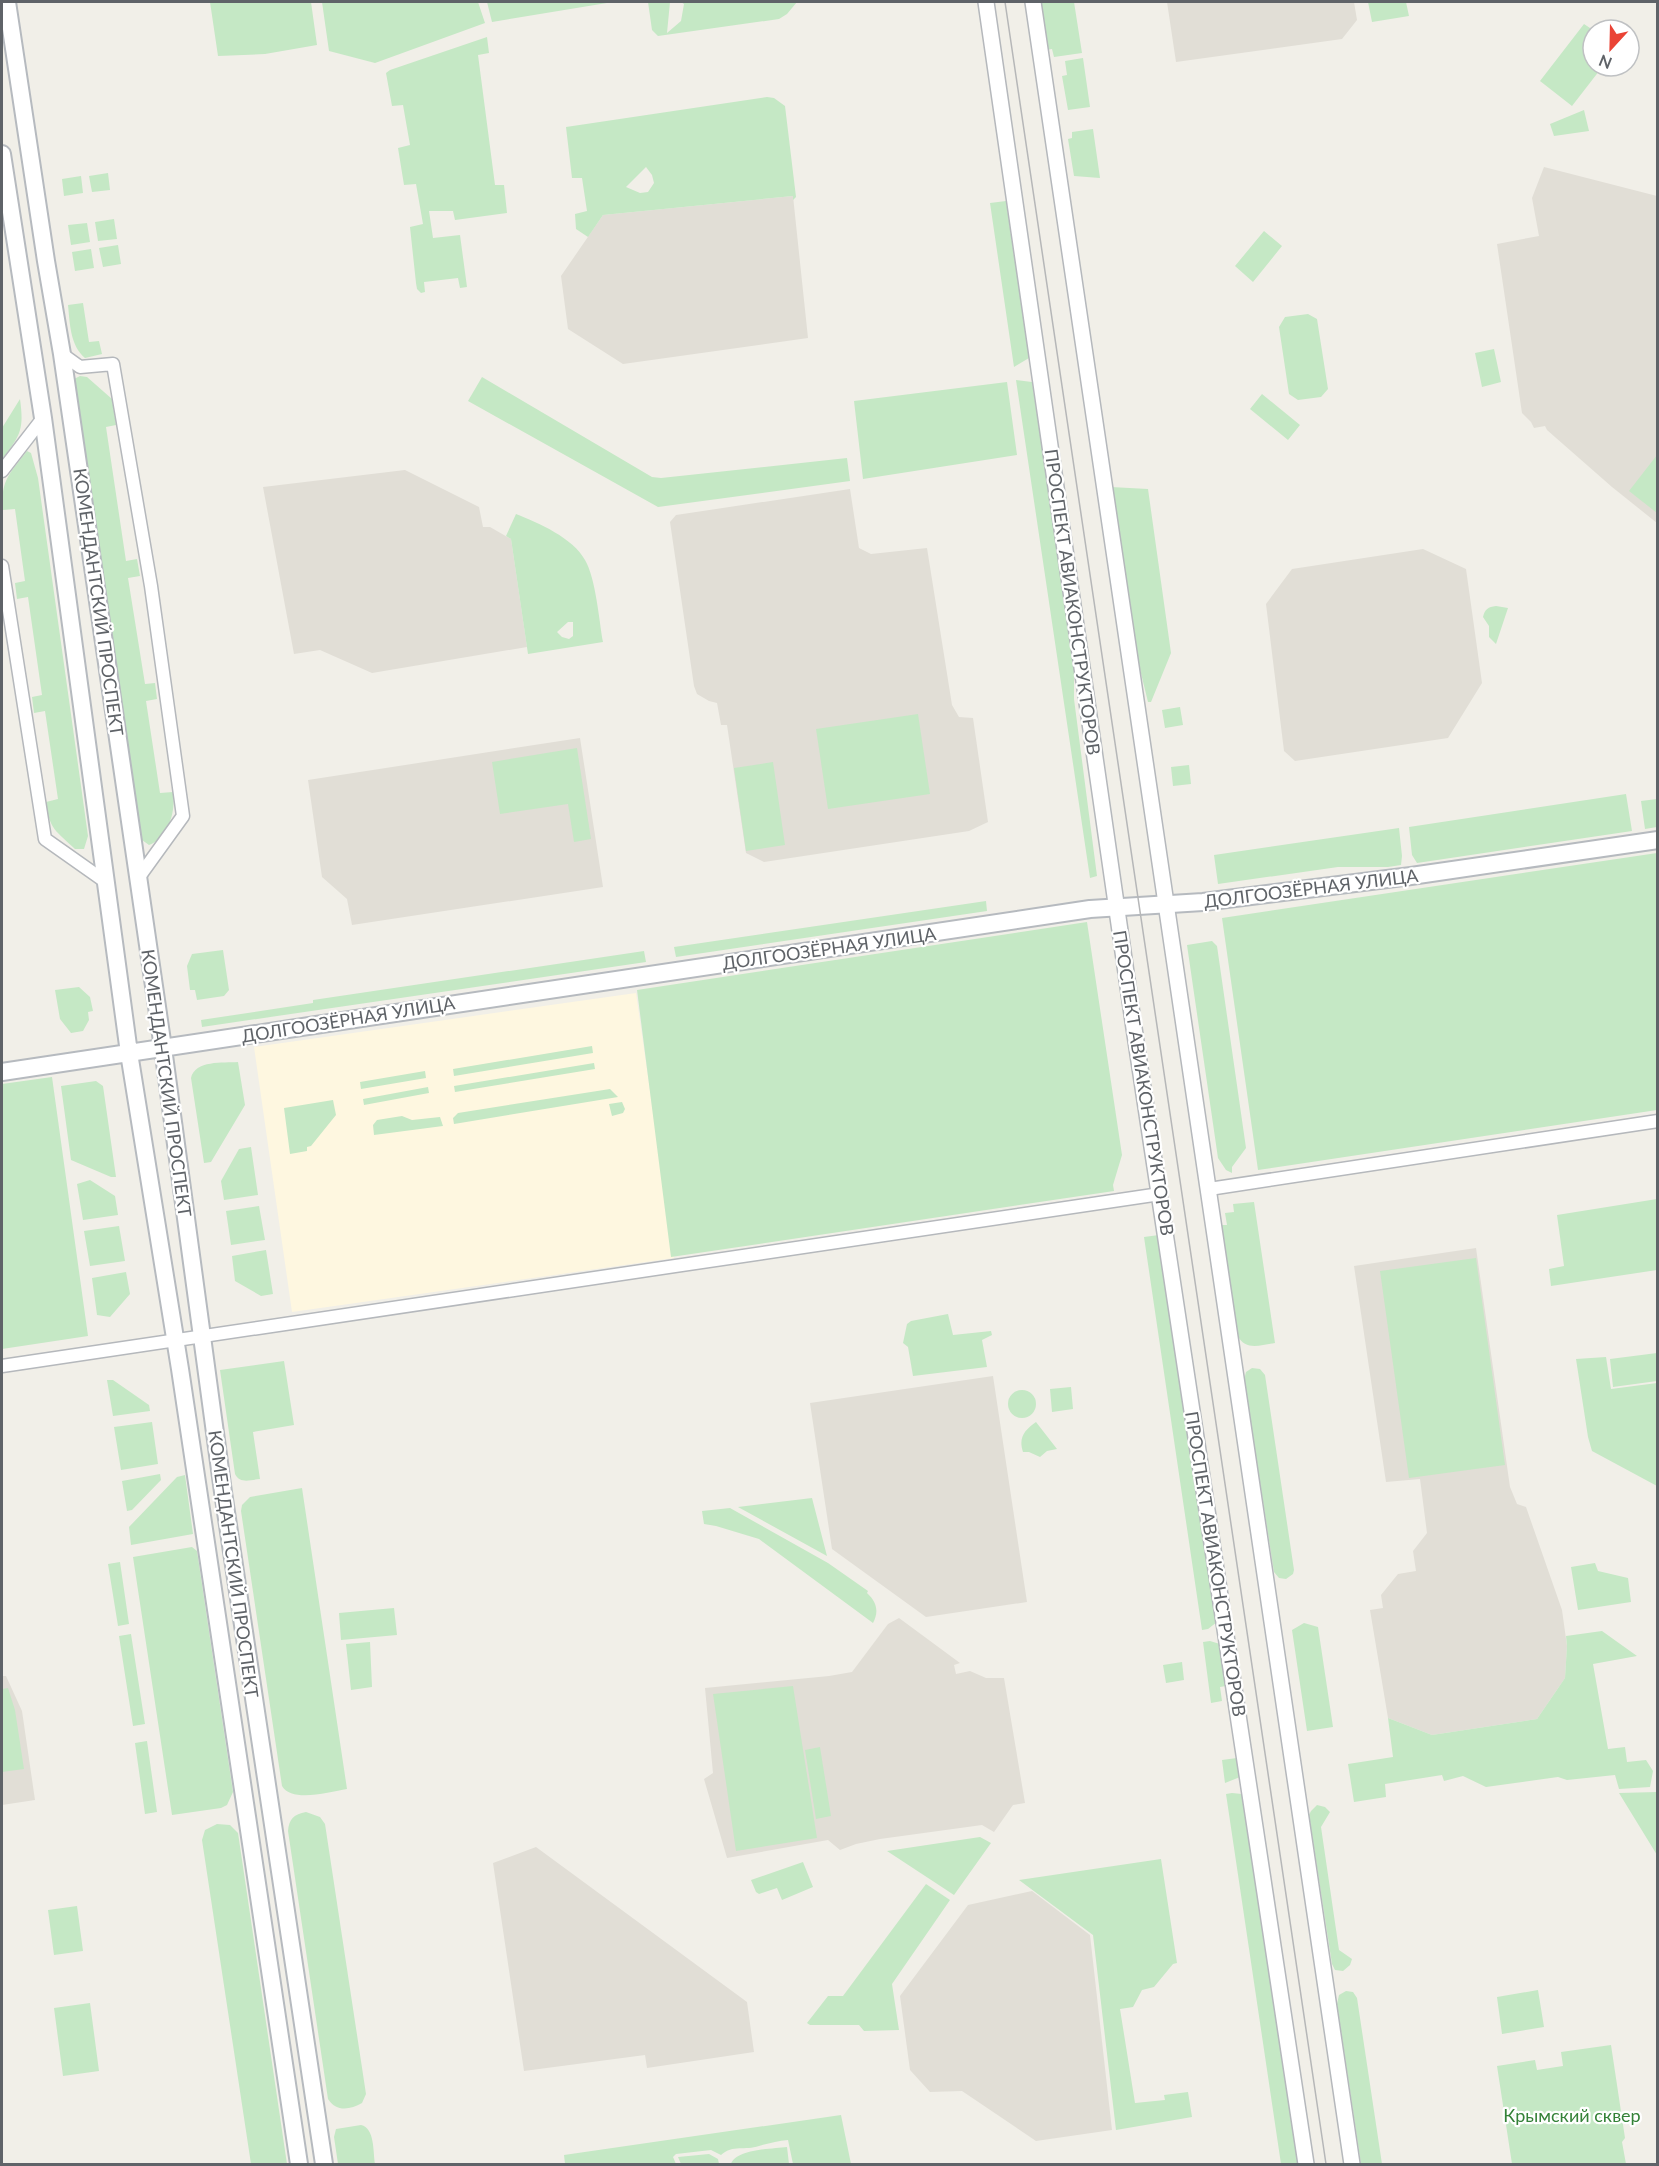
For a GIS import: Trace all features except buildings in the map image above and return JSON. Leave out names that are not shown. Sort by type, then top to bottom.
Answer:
[{"type":"main road","name":"КОМЕНДАНТСКИЙ ПРОСПЕКТ","points":[[7,2],[46,261],[63,354],[139,877],[223,1492],[324,2164]]},
{"type":"main road","name":"КОМЕНДАНТСКИЙ ПРОСПЕКТ","points":[[2,156],[43,418],[129,1053],[176,1341],[299,2164]]},
{"type":"main road","name":"ДОЛГООЗЁРНАЯ УЛИЦА","points":[[2,1072],[1090,909],[1166,905],[1376,880],[1658,840]]},
{"type":"street","name":"ПРОСПЕКТ АВИАКОНСТРУКТОРОВ","points":[[986,2],[1117,908],[1306,2164]]},
{"type":"street","points":[[1033,2],[1353,2164]]},
{"type":"street","points":[[63,354],[80,367],[113,364],[151,586],[183,816],[139,877]]},
{"type":"street","points":[[2,471],[43,418]]},
{"type":"street","points":[[2,566],[45,839],[106,882]]},
{"type":"street","points":[[1209,1189],[1658,1121]]},
{"type":"street","points":[[2,1366],[1160,1194]]},
{"type":"shaded area","points":[[1167,2],[1354,2],[1357,20],[1342,39],[1176,62]]},
{"type":"shaded area","points":[[1544,167],[1657,196],[1657,523],[1612,487],[1545,426],[1534,428],[1522,413],[1497,244],[1539,236],[1532,198]]},
{"type":"shaded area","points":[[793,196],[808,338],[623,364],[568,329],[561,276],[603,215]]},
{"type":"shaded area","points":[[405,470],[479,507],[483,527],[490,527],[511,539],[527,647],[372,673],[320,650],[294,654],[263,487]]},
{"type":"shaded area","points":[[850,489],[859,548],[871,554],[927,548],[952,705],[959,717],[973,718],[988,822],[969,831],[764,862],[746,853],[727,725],[721,725],[717,703],[697,694],[694,686],[670,522],[676,515]]},
{"type":"shaded area","points":[[1423,549],[1466,569],[1482,683],[1448,738],[1295,761],[1284,751],[1266,604],[1292,569]]},
{"type":"shaded area","points":[[580,738],[603,887],[352,925],[347,899],[322,877],[308,780]]},
{"type":"shaded area","points":[[636,993],[674,1258],[292,1312],[254,1047]]},
{"type":"shaded area","points":[[1476,1248],[1510,1487],[1517,1504],[1526,1507],[1562,1610],[1567,1646],[1565,1678],[1537,1719],[1432,1735],[1388,1718],[1370,1610],[1383,1608],[1381,1595],[1398,1574],[1416,1571],[1413,1551],[1427,1533],[1420,1479],[1386,1482],[1354,1266]]},
{"type":"shaded area","points":[[993,1376],[1027,1602],[926,1617],[832,1549],[810,1403]]},
{"type":"shaded area","points":[[899,1618],[960,1663],[954,1665],[956,1674],[970,1671],[986,1678],[1004,1678],[1025,1803],[1013,1805],[994,1832],[982,1825],[880,1839],[840,1850],[828,1840],[727,1858],[704,1779],[713,1773],[705,1688],[852,1672],[888,1624]]},
{"type":"shaded area","points":[[2,1676],[6,1676],[22,1711],[35,1800],[2,1805]]},
{"type":"shaded area","points":[[536,1847],[747,2002],[754,2052],[647,2068],[645,2055],[524,2071],[493,1863]]},
{"type":"shaded area","points":[[1032,1891],[1090,1935],[1112,2130],[1036,2141],[962,2091],[930,2092],[910,2070],[900,1996],[968,1905]]},
{"type":"green space","points":[[210,2],[311,2],[317,45],[265,54],[218,56]]},
{"type":"green space","points":[[322,2],[478,2],[485,23],[375,63],[329,51]]},
{"type":"green space","points":[[487,2],[613,2],[492,22]]},
{"type":"green space","points":[[648,2],[670,2],[667,33],[681,21],[684,4],[681,2],[797,2],[787,14],[779,19],[658,36],[652,30]]},
{"type":"green space","points":[[1039,2],[1074,2],[1082,53],[1054,57],[1052,49],[1046,50]]},
{"type":"green space","points":[[1368,2],[1406,2],[1409,16],[1372,22]]},
{"type":"green space","points":[[1581,28],[1581,78],[1594,78],[1572,106],[1540,81]]},
{"type":"green space","points":[[487,37],[489,53],[478,55],[495,185],[504,185],[507,213],[455,220],[453,211],[429,211],[433,238],[460,235],[467,287],[460,288],[458,278],[424,282],[425,292],[421,293],[416,283],[410,227],[423,224],[416,184],[404,185],[398,148],[410,145],[403,105],[392,106],[386,73]]},
{"type":"green space","points":[[1083,58],[1090,107],[1068,110],[1062,76],[1067,75],[1065,61]]},
{"type":"green space","points":[[767,97],[774,98],[785,106],[796,197],[793,200],[793,196],[603,215],[588,237],[576,229],[575,214],[587,211],[582,178],[572,178],[566,127]],"holes":[[[646,167],[654,183],[648,192],[640,193],[626,187]]]},
{"type":"green space","points":[[1584,110],[1589,131],[1554,136],[1550,124]]},
{"type":"green space","points":[[1093,129],[1100,178],[1074,176],[1068,139],[1072,138],[1072,132]]},
{"type":"green space","points":[[108,173],[110,190],[92,192],[89,176]]},
{"type":"green space","points":[[81,176],[83,193],[64,196],[62,179]]},
{"type":"green space","points":[[1006,201],[1029,358],[1014,367],[990,203]]},
{"type":"green space","points":[[114,219],[117,239],[98,241],[95,222]]},
{"type":"green space","points":[[87,223],[90,242],[71,245],[68,225]]},
{"type":"green space","points":[[1264,231],[1282,246],[1253,282],[1235,266]]},
{"type":"green space","points":[[118,245],[121,264],[103,267],[99,248]]},
{"type":"green space","points":[[91,249],[94,268],[75,271],[72,252]]},
{"type":"green space","points":[[83,303],[89,342],[99,341],[102,354],[85,358],[74,341],[68,305]]},
{"type":"green space","points":[[1308,314],[1317,319],[1328,389],[1321,397],[1298,400],[1289,394],[1279,327],[1285,317]]},
{"type":"green space","points":[[1494,349],[1501,382],[1482,387],[1475,353]]},
{"type":"green space","points":[[80,376],[87,377],[112,399],[116,425],[106,427],[126,561],[137,559],[140,576],[128,578],[145,684],[155,683],[157,699],[146,701],[160,793],[173,792],[170,823],[162,836],[149,845],[142,840],[72,384],[74,379]]},
{"type":"green space","points":[[482,377],[652,477],[661,478],[847,458],[850,481],[658,507],[468,401]]},
{"type":"green space","points":[[1016,380],[1032,382],[1074,658],[1074,699],[1097,876],[1090,878]]},
{"type":"green space","points":[[1007,382],[1017,455],[863,479],[854,401]]},
{"type":"green space","points":[[1262,394],[1300,425],[1288,440],[1250,409]]},
{"type":"green space","points":[[20,399],[22,418],[20,431],[2,459],[2,428]]},
{"type":"green space","points":[[27,451],[31,453],[38,478],[88,836],[84,849],[75,849],[58,833],[51,824],[47,811],[46,802],[58,799],[45,711],[34,713],[32,697],[42,695],[28,597],[17,599],[15,583],[25,581],[15,509],[3,510],[5,484]]},
{"type":"green space","points":[[1657,455],[1657,513],[1629,491]]},
{"type":"green space","points":[[1111,487],[1148,489],[1171,653],[1151,702],[1148,702],[1136,653]]},
{"type":"green space","points":[[516,514],[555,532],[580,552],[592,578],[603,642],[528,654],[511,539],[506,536]],"holes":[[[568,622],[573,622],[573,636],[569,639],[557,632]]]},
{"type":"green space","points":[[1496,606],[1508,608],[1496,644],[1489,637],[1489,626],[1483,617],[1487,609]]},
{"type":"green space","points":[[1180,707],[1183,725],[1165,728],[1162,710]]},
{"type":"green space","points":[[918,714],[930,794],[828,809],[816,729]]},
{"type":"green space","points":[[577,748],[591,839],[574,842],[568,804],[500,814],[492,762]]},
{"type":"green space","points":[[773,762],[785,845],[746,851],[734,768]]},
{"type":"green space","points":[[1189,765],[1191,784],[1173,786],[1171,767]]},
{"type":"green space","points":[[1626,794],[1632,831],[1417,863],[1412,855],[1409,827]]},
{"type":"green space","points":[[1657,799],[1657,827],[1645,829],[1641,801]]},
{"type":"green space","points":[[1399,828],[1401,865],[1338,867],[1218,884],[1214,855]]},
{"type":"green space","points":[[1657,853],[1657,1110],[1258,1170],[1222,918]]},
{"type":"green space","points":[[986,901],[987,911],[676,957],[674,947]]},
{"type":"green space","points":[[1087,922],[1122,1155],[1113,1185],[1114,1191],[671,1257],[637,990]]},
{"type":"green space","points":[[1212,941],[1217,946],[1246,1148],[1232,1167],[1232,1173],[1226,1170],[1218,1158],[1187,945]]},
{"type":"green space","points":[[223,950],[229,990],[224,996],[197,1000],[195,990],[190,990],[187,966],[192,954]]},
{"type":"green space","points":[[644,951],[646,962],[202,1027],[201,1020],[313,1003],[313,1000]]},
{"type":"green space","points":[[79,987],[90,997],[93,1011],[88,1012],[89,1020],[83,1031],[71,1033],[60,1019],[55,990]]},
{"type":"green space","points":[[592,1046],[593,1053],[454,1076],[453,1069]]},
{"type":"green space","points":[[238,1062],[245,1105],[211,1162],[204,1163],[191,1078],[198,1068],[204,1065]]},
{"type":"green space","points":[[594,1063],[595,1069],[455,1092],[454,1086]]},
{"type":"green space","points":[[425,1071],[426,1078],[361,1089],[360,1082]]},
{"type":"green space","points":[[52,1077],[88,1336],[2,1349],[2,1084]]},
{"type":"green space","points":[[96,1081],[103,1086],[116,1177],[71,1160],[61,1086]]},
{"type":"green space","points":[[428,1087],[429,1093],[364,1105],[363,1099]]},
{"type":"green space","points":[[610,1089],[618,1097],[454,1124],[453,1118],[458,1113]]},
{"type":"green space","points":[[333,1100],[336,1115],[311,1146],[307,1147],[307,1151],[290,1154],[284,1108]]},
{"type":"green space","points":[[622,1102],[625,1109],[623,1113],[612,1116],[609,1104]]},
{"type":"green space","points":[[402,1116],[412,1120],[440,1117],[443,1126],[374,1135],[373,1125],[377,1120]]},
{"type":"green space","points":[[251,1147],[258,1195],[224,1200],[221,1181],[239,1149]]},
{"type":"green space","points":[[90,1180],[115,1196],[118,1215],[83,1220],[77,1184]]},
{"type":"green space","points":[[1657,1199],[1657,1270],[1551,1286],[1549,1269],[1564,1266],[1557,1215]]},
{"type":"green space","points":[[1254,1202],[1275,1343],[1254,1346],[1245,1344],[1238,1336],[1221,1225],[1227,1225],[1225,1213],[1234,1212],[1233,1204]]},
{"type":"green space","points":[[259,1206],[265,1240],[231,1245],[226,1211]]},
{"type":"green space","points":[[119,1226],[125,1261],[90,1266],[84,1231]]},
{"type":"green space","points":[[1159,1235],[1217,1622],[1208,1629],[1202,1630],[1144,1237]]},
{"type":"green space","points":[[266,1250],[273,1294],[261,1296],[235,1281],[232,1256]]},
{"type":"green space","points":[[1476,1258],[1505,1465],[1409,1478],[1380,1271]]},
{"type":"green space","points":[[126,1272],[130,1294],[110,1317],[97,1315],[92,1278]]},
{"type":"green space","points":[[948,1314],[953,1335],[991,1331],[992,1335],[982,1340],[987,1367],[913,1376],[908,1347],[903,1343],[907,1324],[911,1321]]},
{"type":"green space","points":[[1657,1353],[1657,1381],[1613,1387],[1610,1359]]},
{"type":"green space","points":[[1606,1357],[1611,1389],[1657,1383],[1657,1486],[1592,1451],[1576,1359]]},
{"type":"green space","points":[[284,1361],[294,1425],[253,1432],[260,1479],[242,1480],[235,1474],[220,1370]]},
{"type":"green space","points":[[1252,1368],[1260,1369],[1265,1375],[1294,1570],[1293,1574],[1286,1579],[1279,1578],[1274,1572],[1244,1380],[1246,1372]]},
{"type":"green space","points":[[107,1380],[113,1380],[149,1405],[150,1411],[113,1416]]},
{"type":"green space","points":[[1071,1387],[1073,1409],[1052,1412],[1050,1389]]},
{"type":"green space","points":[[1022,1390],[1032,1394],[1036,1404],[1032,1414],[1022,1418],[1012,1414],[1008,1404],[1012,1394]]},
{"type":"green space","points":[[152,1422],[158,1464],[121,1470],[114,1427]]},
{"type":"green space","points":[[1036,1422],[1057,1449],[1047,1451],[1040,1457],[1023,1452],[1021,1442],[1024,1434]]},
{"type":"green space","points":[[160,1474],[161,1480],[132,1510],[127,1511],[122,1481]]},
{"type":"green space","points":[[185,1475],[193,1534],[131,1545],[129,1527],[177,1477]]},
{"type":"green space","points":[[302,1488],[347,1789],[312,1795],[294,1794],[282,1786],[241,1511],[242,1505],[250,1497]]},
{"type":"green space","points":[[812,1498],[827,1556],[738,1507]]},
{"type":"green space","points":[[730,1508],[828,1563],[868,1591],[876,1607],[873,1623],[759,1539],[704,1524],[702,1511]]},
{"type":"green space","points":[[192,1547],[197,1551],[233,1792],[227,1805],[221,1808],[172,1815],[133,1557]]},
{"type":"green space","points":[[120,1562],[129,1624],[118,1626],[108,1564]]},
{"type":"green space","points":[[1595,1563],[1598,1571],[1628,1578],[1631,1602],[1578,1610],[1571,1567]]},
{"type":"green space","points":[[394,1608],[397,1635],[341,1640],[339,1613]]},
{"type":"green space","points":[[1304,1623],[1318,1627],[1333,1727],[1307,1731],[1292,1630]]},
{"type":"green space","points":[[1602,1631],[1637,1656],[1593,1664],[1608,1749],[1625,1747],[1627,1762],[1646,1760],[1653,1771],[1650,1787],[1619,1789],[1615,1775],[1567,1780],[1558,1777],[1486,1787],[1463,1776],[1444,1781],[1442,1775],[1385,1784],[1386,1797],[1354,1802],[1348,1764],[1393,1757],[1388,1718],[1432,1735],[1537,1719],[1565,1678],[1566,1636]]},
{"type":"green space","points":[[131,1634],[145,1724],[133,1726],[119,1636]]},
{"type":"green space","points":[[1210,1641],[1220,1644],[1226,1686],[1220,1687],[1222,1701],[1211,1703],[1203,1642]]},
{"type":"green space","points":[[370,1642],[372,1687],[351,1690],[346,1644]]},
{"type":"green space","points":[[1182,1662],[1184,1680],[1166,1683],[1163,1665]]},
{"type":"green space","points":[[793,1686],[817,1838],[736,1851],[713,1694]]},
{"type":"green space","points":[[8,1688],[15,1710],[24,1769],[2,1772],[2,1689]]},
{"type":"green space","points":[[147,1741],[157,1812],[145,1814],[135,1743]]},
{"type":"green space","points":[[820,1747],[831,1816],[816,1819],[805,1750]]},
{"type":"green space","points":[[1237,1758],[1240,1777],[1225,1783],[1222,1760]]},
{"type":"green space","points":[[1658,1792],[1657,1855],[1619,1793]]},
{"type":"green space","points":[[1226,1794],[1242,1794],[1297,2164],[1281,2164]]},
{"type":"green space","points":[[1317,1805],[1325,1807],[1330,1812],[1321,1827],[1339,1950],[1352,1959],[1350,1965],[1343,1971],[1335,1970],[1332,1964],[1309,1815]]},
{"type":"green space","points":[[306,1812],[320,1817],[325,1824],[366,2094],[362,2103],[348,2108],[339,2108],[328,2099],[288,1831],[293,1818]]},
{"type":"green space","points":[[217,1824],[230,1825],[238,1833],[287,2164],[251,2164],[202,1840],[205,1830]]},
{"type":"green space","points":[[980,1837],[991,1843],[954,1895],[887,1851]]},
{"type":"green space","points":[[1161,1859],[1177,1963],[1173,1964],[1154,1987],[1142,1990],[1133,2007],[1120,2009],[1135,2103],[1165,2100],[1164,2095],[1188,2092],[1192,2117],[1116,2130],[1093,1935],[1019,1880]]},
{"type":"green space","points":[[803,1862],[813,1887],[782,1900],[777,1888],[759,1894],[756,1892],[751,1880]]},
{"type":"green space","points":[[926,1884],[950,1900],[892,1984],[899,2030],[864,2031],[859,2025],[810,2025],[807,2023],[828,1996],[843,1996]]},
{"type":"green space","points":[[77,1906],[83,1951],[54,1955],[48,1910]]},
{"type":"green space","points":[[1538,1990],[1544,2027],[1502,2034],[1497,1997]]},
{"type":"green space","points":[[1346,1991],[1353,1992],[1357,1998],[1382,2164],[1361,2164],[1337,2004],[1339,1995]]},
{"type":"green space","points":[[90,2003],[99,2071],[63,2076],[54,2008]]},
{"type":"green space","name":"Крымский сквер","points":[[1611,2045],[1625,2138],[1622,2142],[1626,2164],[1512,2164],[1497,2066],[1535,2060],[1537,2070],[1563,2066],[1561,2052]]},
{"type":"green space","points":[[841,2115],[851,2164],[793,2164],[788,2140],[730,2150],[721,2155],[711,2150],[676,2154],[673,2157],[676,2164],[565,2164],[564,2155]]},
{"type":"green space","points":[[361,2125],[366,2127],[371,2135],[375,2164],[338,2164],[334,2137],[336,2129]]},
{"type":"green space","points":[[787,2147],[789,2164],[731,2164],[740,2155],[764,2149]]},
{"type":"green space","points":[[709,2154],[718,2159],[719,2164],[681,2164],[678,2157]]},
{"type":"tram line","points":[[1005,2],[1326,2164]]}]
